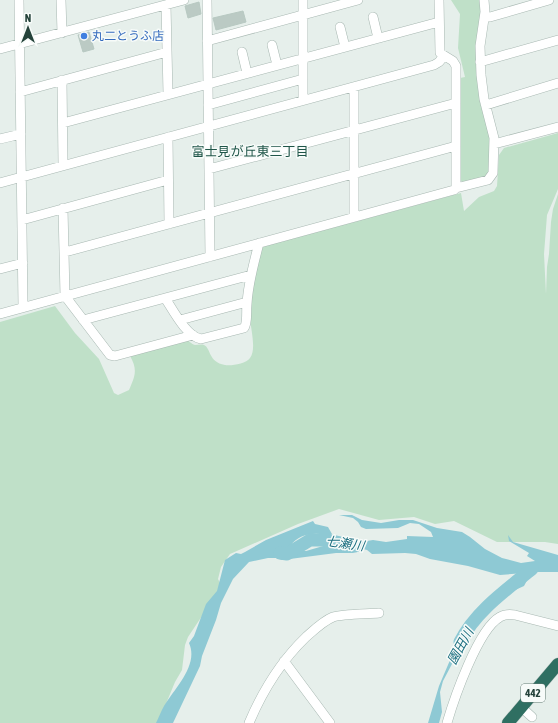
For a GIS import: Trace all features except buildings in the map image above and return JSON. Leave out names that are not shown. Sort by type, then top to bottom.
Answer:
[{"type":"highway","name":"442","points":[[508,723],[558,664]]},
{"type":"street","points":[[19,0],[23,307]]},
{"type":"street","points":[[61,0],[62,33]]},
{"type":"street","points":[[0,49],[184,0]]},
{"type":"street","points":[[207,0],[210,257]]},
{"type":"street","points":[[302,0],[303,100]]},
{"type":"street","points":[[207,41],[358,0]]},
{"type":"street","points":[[439,0],[440,52],[456,64],[456,188]]},
{"type":"street","points":[[0,314],[488,180],[493,173],[494,132],[486,105],[480,62],[480,43],[485,17],[484,0]]},
{"type":"street","points":[[485,17],[549,0]]},
{"type":"street","points":[[166,5],[168,94]]},
{"type":"street","points":[[373,17],[378,38]]},
{"type":"street","points":[[63,123],[439,22]]},
{"type":"street","points":[[340,27],[345,47]]},
{"type":"street","points":[[480,62],[558,40]]},
{"type":"street","points":[[272,45],[277,65]]},
{"type":"street","points":[[20,92],[167,52]]},
{"type":"street","points":[[242,52],[248,73]]},
{"type":"street","points":[[0,183],[434,65],[444,56]]},
{"type":"street","points":[[208,105],[303,79]]},
{"type":"street","points":[[62,80],[63,165]]},
{"type":"street","points":[[486,105],[558,83]]},
{"type":"street","points":[[354,87],[354,217]]},
{"type":"street","points":[[209,169],[456,102]]},
{"type":"street","points":[[494,144],[558,127]]},
{"type":"street","points":[[0,139],[21,134]]},
{"type":"street","points":[[168,137],[169,224]]},
{"type":"street","points":[[64,252],[456,146]]},
{"type":"street","points":[[22,220],[168,180]]},
{"type":"street","points":[[63,208],[65,296],[110,355],[112,356],[193,335]]},
{"type":"street","points":[[165,298],[186,328],[197,338],[201,339],[244,328],[246,325],[247,302],[251,275],[259,243]]},
{"type":"street","points":[[0,269],[22,263]]},
{"type":"street","points":[[83,320],[251,275]]},
{"type":"street","points":[[180,320],[247,302]]},
{"type":"street","points":[[249,723],[262,694],[284,660],[311,633],[332,618],[379,613]]},
{"type":"street","points":[[448,723],[475,649],[484,633],[498,618],[507,614],[515,615],[558,626]]},
{"type":"street","points":[[284,660],[330,723]]},
{"type":"street","points":[[521,707],[532,717]]},
{"type":"green space","points":[[451,0],[480,0],[481,8],[477,73],[480,102],[490,136],[490,172],[486,177],[464,183],[460,180],[460,78],[465,77],[458,48],[460,14]]},
{"type":"green space","points":[[558,133],[558,189],[547,215],[544,254],[546,294],[551,222],[553,209],[558,194],[558,544],[545,542],[497,542],[454,521],[435,524],[414,517],[379,520],[339,509],[298,524],[230,554],[221,567],[218,579],[220,589],[188,637],[185,645],[182,670],[175,682],[158,723],[0,723],[0,322],[55,306],[75,333],[99,359],[114,393],[118,395],[129,390],[134,377],[135,369],[130,356],[185,338],[195,345],[204,345],[213,358],[220,363],[225,365],[234,365],[242,363],[250,358],[253,349],[250,307],[253,281],[262,247],[461,193],[464,211],[479,197],[494,191],[497,186],[499,155],[504,148]]},
{"type":"water","points":[[339,515],[352,515],[362,520],[381,523],[399,520],[413,520],[437,528],[462,532],[485,549],[502,558],[521,563],[535,561],[527,556],[529,553],[509,541],[508,535],[513,542],[558,555],[558,572],[531,573],[524,586],[504,595],[494,602],[462,645],[443,681],[440,692],[442,712],[439,723],[428,723],[439,686],[462,632],[474,625],[494,596],[510,590],[521,583],[525,573],[500,575],[468,566],[430,559],[416,554],[372,554],[363,549],[353,553],[336,553],[282,560],[277,558],[268,558],[249,562],[233,579],[221,603],[202,656],[200,666],[173,723],[156,723],[164,706],[188,668],[191,660],[189,643],[194,636],[206,604],[217,591],[225,560],[236,553],[241,554],[266,540],[313,521],[315,524],[328,527],[332,534],[329,536],[324,534],[308,534],[298,538],[291,545],[296,550],[306,551],[330,544],[344,542],[373,540],[386,542],[407,539],[407,536],[433,537],[431,532],[419,524],[410,523],[398,528],[366,529],[361,527],[353,518]]},
{"type":"waterway","name":"七瀬川","points":[[280,553],[287,554],[310,540],[327,540],[355,546]]},
{"type":"waterway","name":"園田川","points":[[460,642],[466,631],[483,611],[502,593],[532,569]]},
{"type":"place","name":"丸二とうふ店","points":[[84,36]]},
{"type":"district","name":"富士見が丘東三丁目","points":[[250,151]]}]
